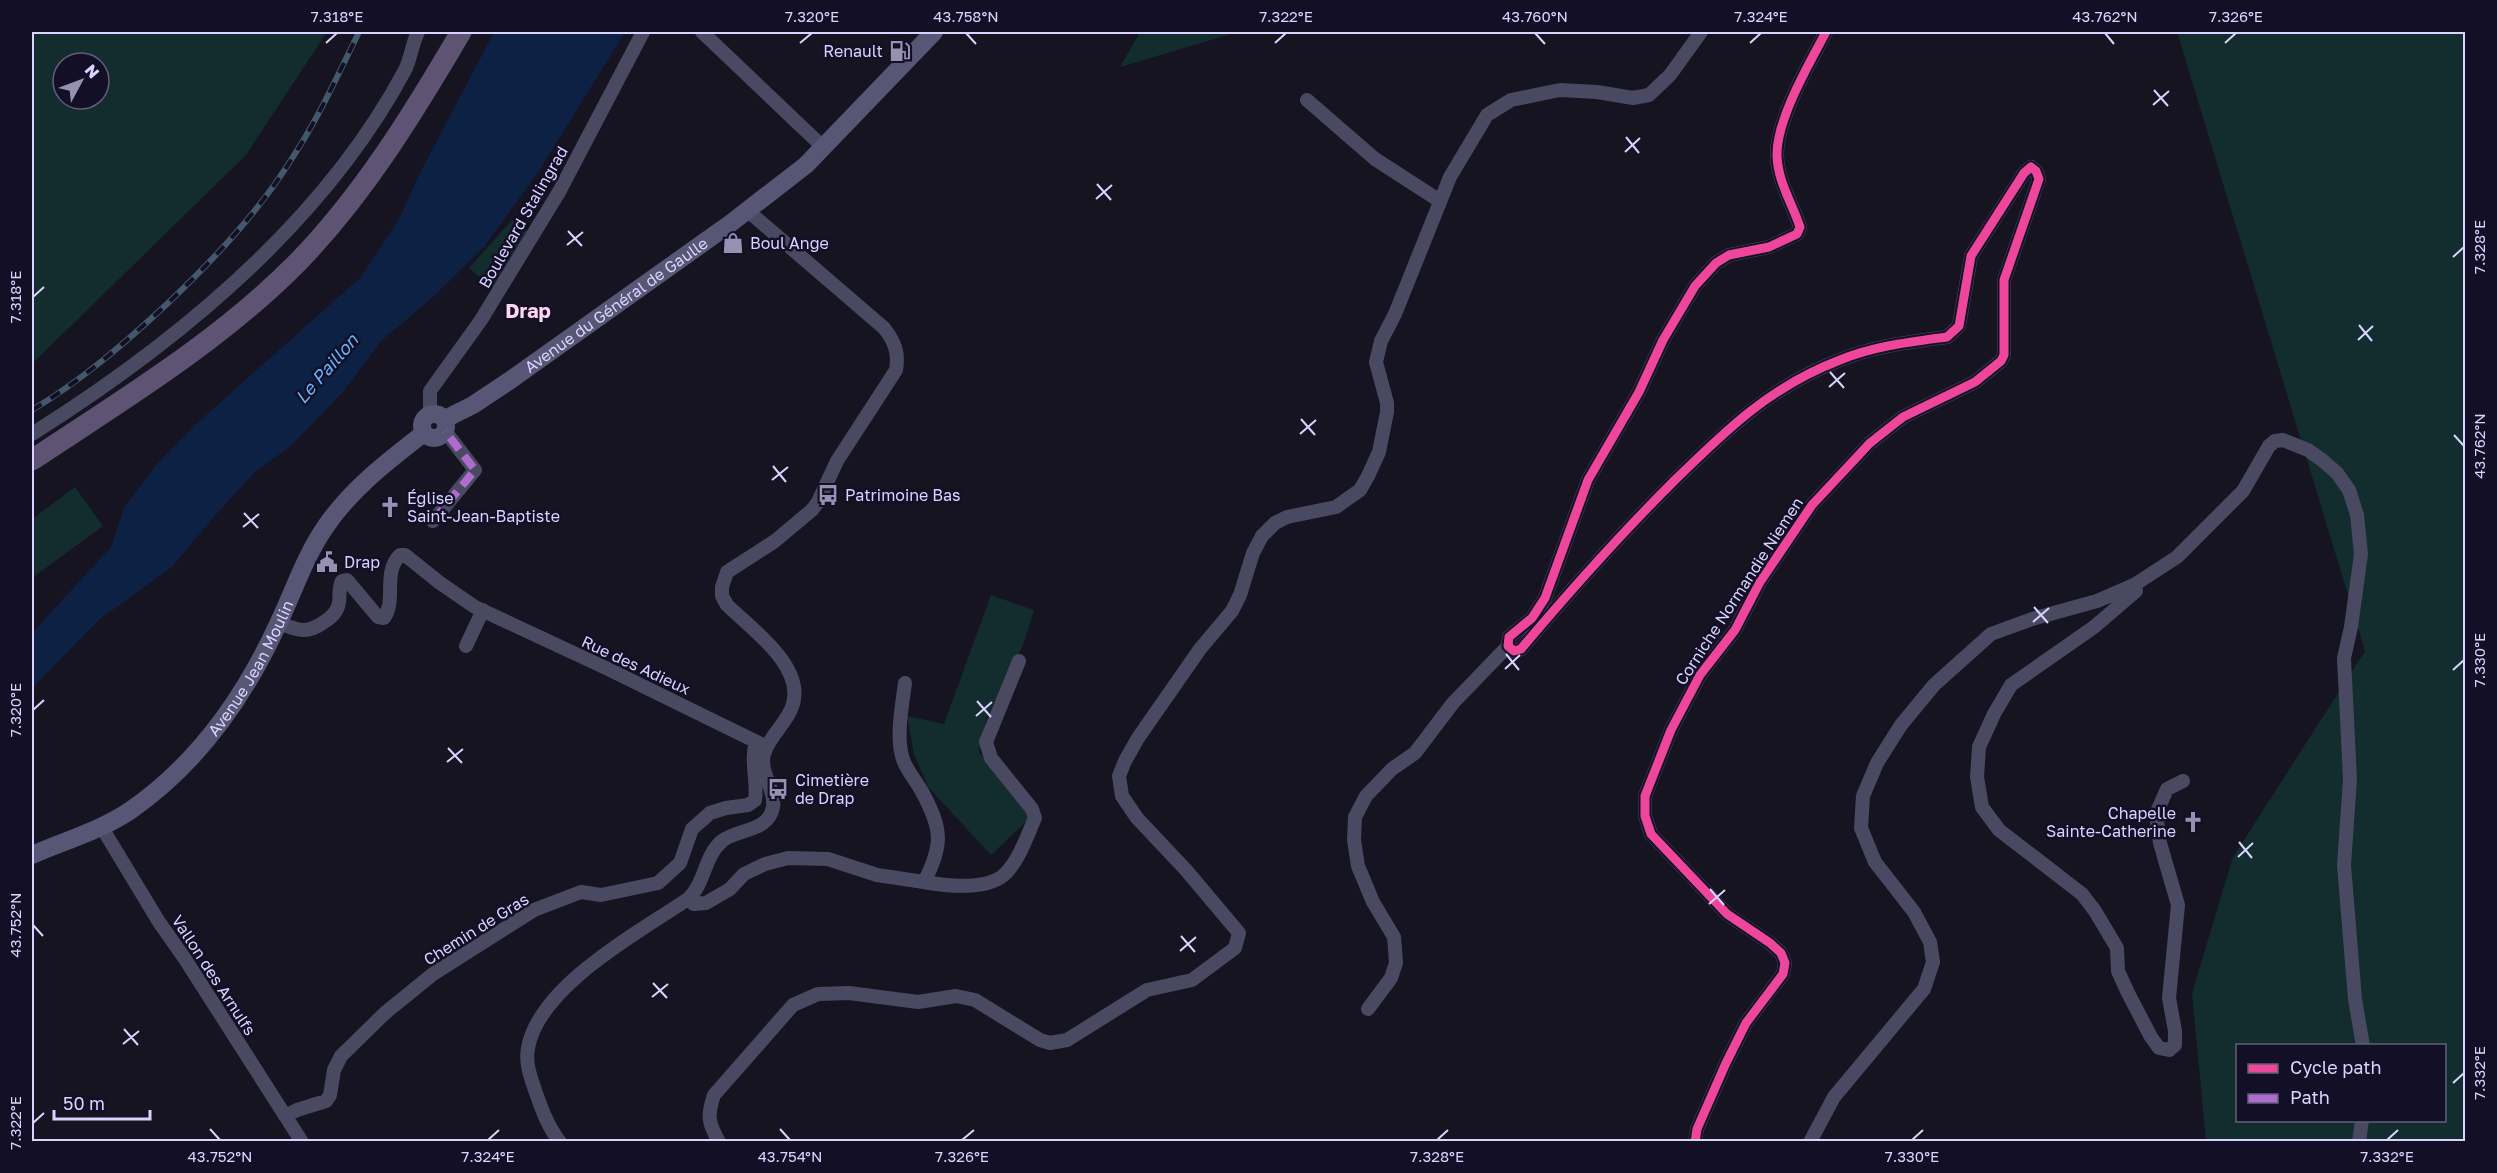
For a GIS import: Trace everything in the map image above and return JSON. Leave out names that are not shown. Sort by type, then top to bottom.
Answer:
[{"type":"main road","points":[[32,449],[156,368],[213,323],[295,252],[380,145],[418,88],[451,32]]},
{"type":"main road","points":[[32,460],[162,375],[263,295],[299,260],[343,210],[387,151],[461,32]]},
{"type":"street","points":[[32,434],[127,371],[242,277],[308,207],[369,128],[407,67],[418,32]]},
{"type":"street","name":"Boulevard Stalingrad","points":[[440,422],[430,391],[481,320],[559,192],[643,32]]},
{"type":"street","points":[[702,32],[824,148]]},
{"type":"street","name":"Avenue du Général de Gaulle","points":[[440,422],[473,405],[512,379],[748,211],[824,148],[934,32]]},
{"type":"street","points":[[719,1142],[711,1128],[708,1113],[714,1095],[793,1005],[818,994],[849,993],[918,1002],[956,996],[975,1000],[1040,1040],[1050,1042],[1067,1040],[1147,990],[1192,980],[1235,948],[1239,933],[1186,870],[1137,819],[1122,796],[1119,776],[1138,738],[1200,649],[1232,611],[1240,595],[1253,553],[1262,536],[1275,523],[1287,517],[1336,507],[1360,490],[1368,476],[1378,452],[1387,412],[1387,403],[1378,378],[1376,362],[1381,341],[1395,314],[1440,201],[1466,148],[1487,115],[1511,100],[1560,90],[1597,92],[1633,98],[1649,95],[1670,75],[1701,32]]},
{"type":"street","points":[[1368,1009],[1391,978],[1396,963],[1394,937],[1373,903],[1358,866],[1354,840],[1355,817],[1366,796],[1392,769],[1415,753],[1453,703],[1508,646],[1509,638],[1532,618],[1545,598],[1588,480],[1639,392],[1663,340],[1695,286],[1716,263],[1729,255],[1769,247],[1797,234],[1800,227],[1785,194],[1777,157],[1779,134],[1802,77],[1826,32]]},
{"type":"street","points":[[1307,100],[1375,159],[1440,201]]},
{"type":"street","name":"Corniche Normandie Niemen","points":[[1508,646],[1514,651],[1521,649],[1639,516],[1745,413],[1796,380],[1839,360],[1893,345],[1947,337],[1954,332],[1959,326],[1971,256],[2024,173],[2031,167],[2036,171],[2039,178],[2004,280],[2004,355],[2001,361],[1975,382],[1903,417],[1870,443],[1812,505],[1760,582],[1734,630],[1700,675],[1671,730],[1650,779],[1645,806],[1651,834],[1727,914],[1770,943],[1781,953],[1785,963],[1783,974],[1746,1023],[1697,1129],[1695,1142]]},
{"type":"street","points":[[560,1142],[543,1115],[527,1068],[527,1050],[531,1035],[551,1004],[598,959],[694,894],[712,852],[718,844],[732,835],[758,826],[771,814],[773,799],[763,764],[761,745],[792,709],[794,699],[792,680],[776,652],[727,605],[722,596],[723,579],[735,566],[775,541],[812,510],[837,461],[896,370],[898,358],[892,337],[884,328],[748,211]]},
{"type":"street","name":"Avenue Jean Moulin","points":[[32,855],[128,812],[153,794],[195,753],[238,698],[259,664],[310,552],[340,507],[371,476],[424,434],[422,422],[440,422]]},
{"type":"street","points":[[433,520],[475,470],[440,422]]},
{"type":"street","points":[[1810,1142],[1834,1097],[1924,989],[1933,962],[1930,942],[1914,912],[1875,862],[1861,828],[1863,796],[1877,763],[1901,725],[1934,685],[1991,634],[2032,619],[2097,601],[2134,585],[2177,557],[2243,491],[2269,446],[2275,441],[2283,440],[2308,450],[2337,473],[2349,490],[2357,515],[2361,554],[2351,627],[2344,658],[2350,779],[2344,865],[2355,999],[2363,1044]]},
{"type":"street","name":"Rue des Adieux","points":[[279,623],[300,630],[313,630],[338,609],[339,586],[342,581],[347,580],[378,617],[384,618],[389,612],[390,574],[395,560],[400,555],[405,555],[440,584],[475,608],[761,745]]},
{"type":"street","points":[[2134,585],[2136,591],[2094,627],[2011,685],[1994,714],[1979,747],[1977,777],[1982,807],[1999,830],[2082,894],[2096,911],[2117,948],[2118,971],[2140,1018],[2159,1048],[2169,1050],[2175,1045],[2169,998],[2178,905],[2160,843],[2156,814],[2167,789],[2183,781]]},
{"type":"street","points":[[466,646],[487,612]]},
{"type":"street","points":[[688,899],[694,904],[706,903],[730,889],[744,874],[765,864],[788,858],[828,859],[877,875],[924,882],[977,886],[1005,875],[1016,859],[1035,818],[1032,809],[991,758],[986,742],[1019,661]]},
{"type":"street","points":[[905,683],[900,729],[903,761],[922,791],[935,820],[939,847],[924,882]]},
{"type":"street","name":"Chemin de Gras","points":[[285,1116],[326,1101],[330,1095],[334,1070],[341,1056],[385,1013],[433,974],[534,910],[581,892],[602,896],[658,883],[680,863],[692,829],[710,813],[748,805],[755,800],[752,755],[761,745]]},
{"type":"street","name":"Vallon des Arnulfs","points":[[101,826],[159,922],[185,958],[302,1142]]},
{"type":"street","points":[[2359,1142],[2362,1122]]},
{"type":"green space","points":[[32,32],[327,32],[246,155],[32,364]]},
{"type":"green space","points":[[1140,32],[1238,32],[1120,67]]},
{"type":"green space","points":[[2177,32],[2465,32],[2465,1141],[2206,1141],[2192,993],[2233,857],[2365,651]]},
{"type":"green space","points":[[513,219],[528,231],[493,289],[469,268]]},
{"type":"green space","points":[[75,487],[103,526],[32,578],[32,519]]},
{"type":"green space","points":[[991,595],[1034,610],[1023,645],[986,719],[979,752],[1032,816],[991,855],[928,787],[914,754],[907,716],[944,724]]},
{"type":"water","name":"Le Paillon","points":[[494,32],[625,32],[539,171],[483,248],[431,299],[381,341],[342,393],[291,446],[254,473],[172,567],[100,619],[32,688],[32,633],[111,547],[124,508],[156,465],[196,424],[361,277],[399,219],[420,173]]},
{"type":"railway","points":[[32,410],[85,374],[135,333],[234,236],[278,180],[301,144],[359,32]]},
{"type":"marked path","points":[[433,521],[475,470],[445,431]]},
{"type":"cycle path","points":[[1695,1142],[1697,1129],[1746,1023],[1783,974],[1785,963],[1781,953],[1770,943],[1727,914],[1651,834],[1645,816],[1645,796],[1671,730],[1700,675],[1735,630],[1760,582],[1812,505],[1870,443],[1903,417],[1975,382],[2001,361],[2004,355],[2004,280],[2039,179],[2036,171],[2031,167],[2024,173],[1971,256],[1959,326],[1947,337],[1892,345],[1853,355],[1791,383],[1770,397],[1730,428],[1672,483],[1595,564],[1521,649],[1514,651],[1508,646],[1509,637],[1532,618],[1545,598],[1588,480],[1639,392],[1663,340],[1695,286],[1716,263],[1729,255],[1769,247],[1797,234],[1800,227],[1778,166],[1778,142],[1795,92],[1826,32]]},
{"type":"place","name":"Renault","points":[[900,51]]},
{"type":"place","name":"Boul Ange","points":[[733,243]]},
{"type":"place","name":"Patrimoine Bas","points":[[828,495]]},
{"type":"place","name":"Église Saint-Jean-Baptiste","points":[[390,507]]},
{"type":"place","name":"Drap","points":[[327,562]]},
{"type":"place","name":"Cimetière de Drap","points":[[778,789]]},
{"type":"place","name":"Chapelle Sainte-Catherine","points":[[2193,822]]},
{"type":"district","name":"Drap","points":[[528,311]]}]
